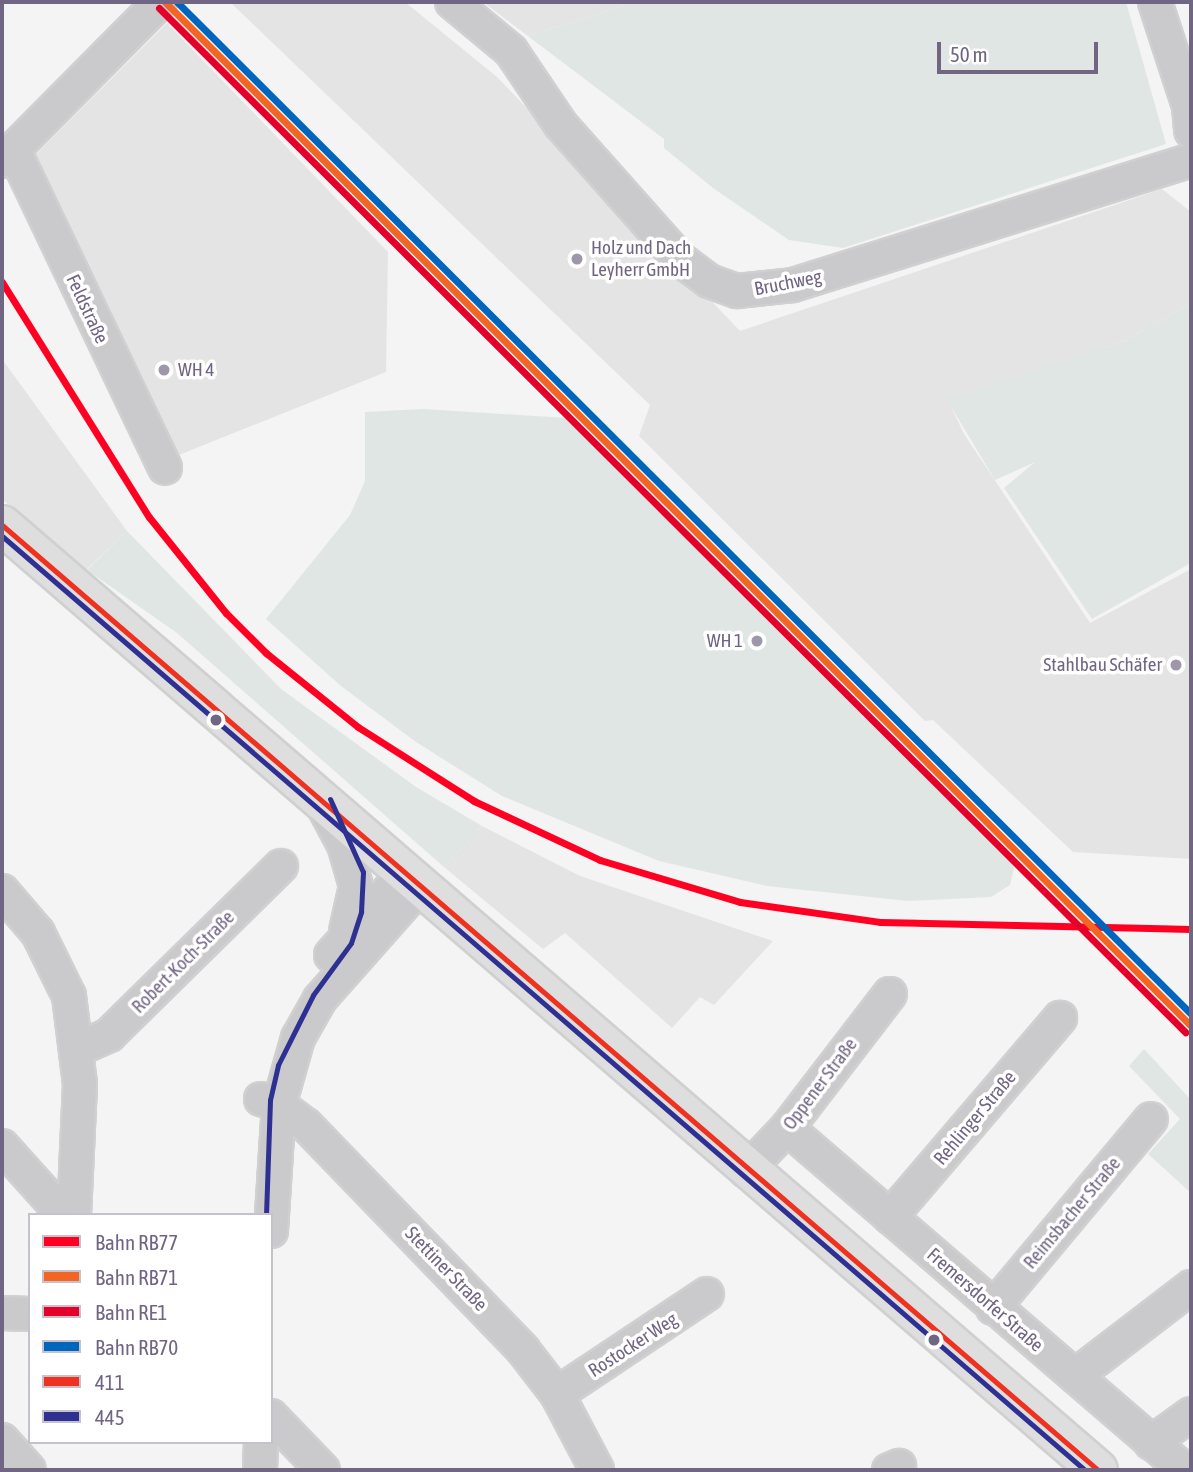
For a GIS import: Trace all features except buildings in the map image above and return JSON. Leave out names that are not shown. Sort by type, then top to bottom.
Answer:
[{"type":"main road","points":[[2,525],[746,1171],[1098,1470]]},
{"type":"street","name":"Bruchweg","points":[[452,2],[511,51],[561,125],[681,260],[709,281],[737,291],[793,285],[1191,160]]},
{"type":"street","points":[[1155,2],[1189,106],[1191,131]]},
{"type":"street","name":"Feldstraße","points":[[154,8],[7,155],[165,468]]},
{"type":"street","points":[[1191,142],[1191,160]]},
{"type":"street","points":[[322,803],[344,844],[356,886],[343,939]]},
{"type":"street","name":"Robert-Koch-Straße","points":[[78,1049],[109,1035],[281,866]]},
{"type":"street","points":[[257,1213],[270,1102],[284,1029],[305,990],[343,939],[412,881]]},
{"type":"street","points":[[271,1213],[270,1102],[298,1038],[320,999],[412,881]]},
{"type":"street","points":[[2,891],[38,933],[57,966],[69,996],[78,1049],[74,1213]]},
{"type":"street","name":"Oppener Straße","points":[[746,1171],[787,1128],[890,994]]},
{"type":"street","name":"Rehlinger Straße","points":[[890,1217],[1060,1018]]},
{"type":"street","name":"Stettiner Straße","points":[[270,1102],[306,1125],[483,1306],[557,1394],[597,1470]]},
{"type":"street","name":"Reimsbacher Straße","points":[[993,1308],[1151,1119]]},
{"type":"street","name":"Fremersdorfer Straße","points":[[787,1128],[1184,1470]]},
{"type":"street","points":[[2,1146],[62,1213]]},
{"type":"street","points":[[1075,1376],[1191,1287]]},
{"type":"street","name":"Rostocker Weg","points":[[557,1394],[707,1294]]},
{"type":"street","points":[[2,1312],[28,1314]]},
{"type":"street","points":[[1152,1443],[1191,1413]]},
{"type":"street","points":[[273,1418],[323,1470]]},
{"type":"street","points":[[2,1440],[29,1470]]},
{"type":"street","points":[[245,1470],[247,1444]]},
{"type":"street","points":[[260,1470],[261,1444]]},
{"type":"shaded area","points":[[230,2],[405,2],[497,77],[740,331],[1162,189],[1191,212],[1191,303],[1127,340],[948,400],[964,434],[1090,623],[1191,569],[1191,859],[1073,852],[933,720],[925,721],[639,436],[650,405]]},
{"type":"shaded area","points":[[483,2],[634,2],[528,36]]},
{"type":"shaded area","points":[[634,2],[1126,2],[1166,144],[843,248],[789,240],[713,188],[664,148],[664,139],[528,36]]},
{"type":"shaded area","points":[[167,23],[388,252],[386,372],[169,459],[34,156]]},
{"type":"shaded area","points":[[1191,303],[1191,563],[1092,619],[1004,488],[1035,462],[995,480],[947,400],[1127,340]]},
{"type":"shaded area","points":[[2,359],[127,531],[84,572],[2,499]]},
{"type":"shaded area","points":[[423,409],[566,418],[1015,864],[1010,885],[991,897],[908,901],[767,886],[659,861],[502,796],[416,742],[341,686],[266,619],[350,515],[365,481],[365,412]]},
{"type":"shaded area","points":[[127,531],[281,689],[416,787],[482,826],[444,867],[177,633],[87,570]]},
{"type":"shaded area","points":[[482,826],[580,876],[773,941],[714,1005],[700,997],[672,1028],[565,933],[543,949],[444,867]]},
{"type":"shaded area","points":[[1144,1049],[1191,1100],[1191,1193],[1148,1154],[1180,1119],[1129,1066]]},
{"type":"rail line","name":"RB71","points":[[165,2],[1191,1026]]},
{"type":"rail line","name":"RB70","points":[[177,2],[1191,1014]]},
{"type":"rail line","name":"RE1","points":[[159,8],[1185,1032]]},
{"type":"rail line","name":"RB77","points":[[2,282],[149,517],[226,613],[266,653],[358,727],[474,801],[600,860],[740,902],[880,922],[1191,929]]},
{"type":"transit line","name":"411","points":[[2,525],[1098,1470]]},
{"type":"transit line","name":"445","points":[[2,536],[1085,1470]]},
{"type":"transit line","name":"445","points":[[266,1213],[270,1100],[278,1065],[313,995],[351,943],[361,912],[363,872],[330,799]]},
{"type":"place","name":"Holz und Dach Leyherr GmbH","points":[[577,259]]},
{"type":"place","name":"WH 4","points":[[164,370]]},
{"type":"place","name":"WH 1","points":[[757,641]]},
{"type":"place","name":"Stahlbau Schäfer","points":[[1176,665]]}]
